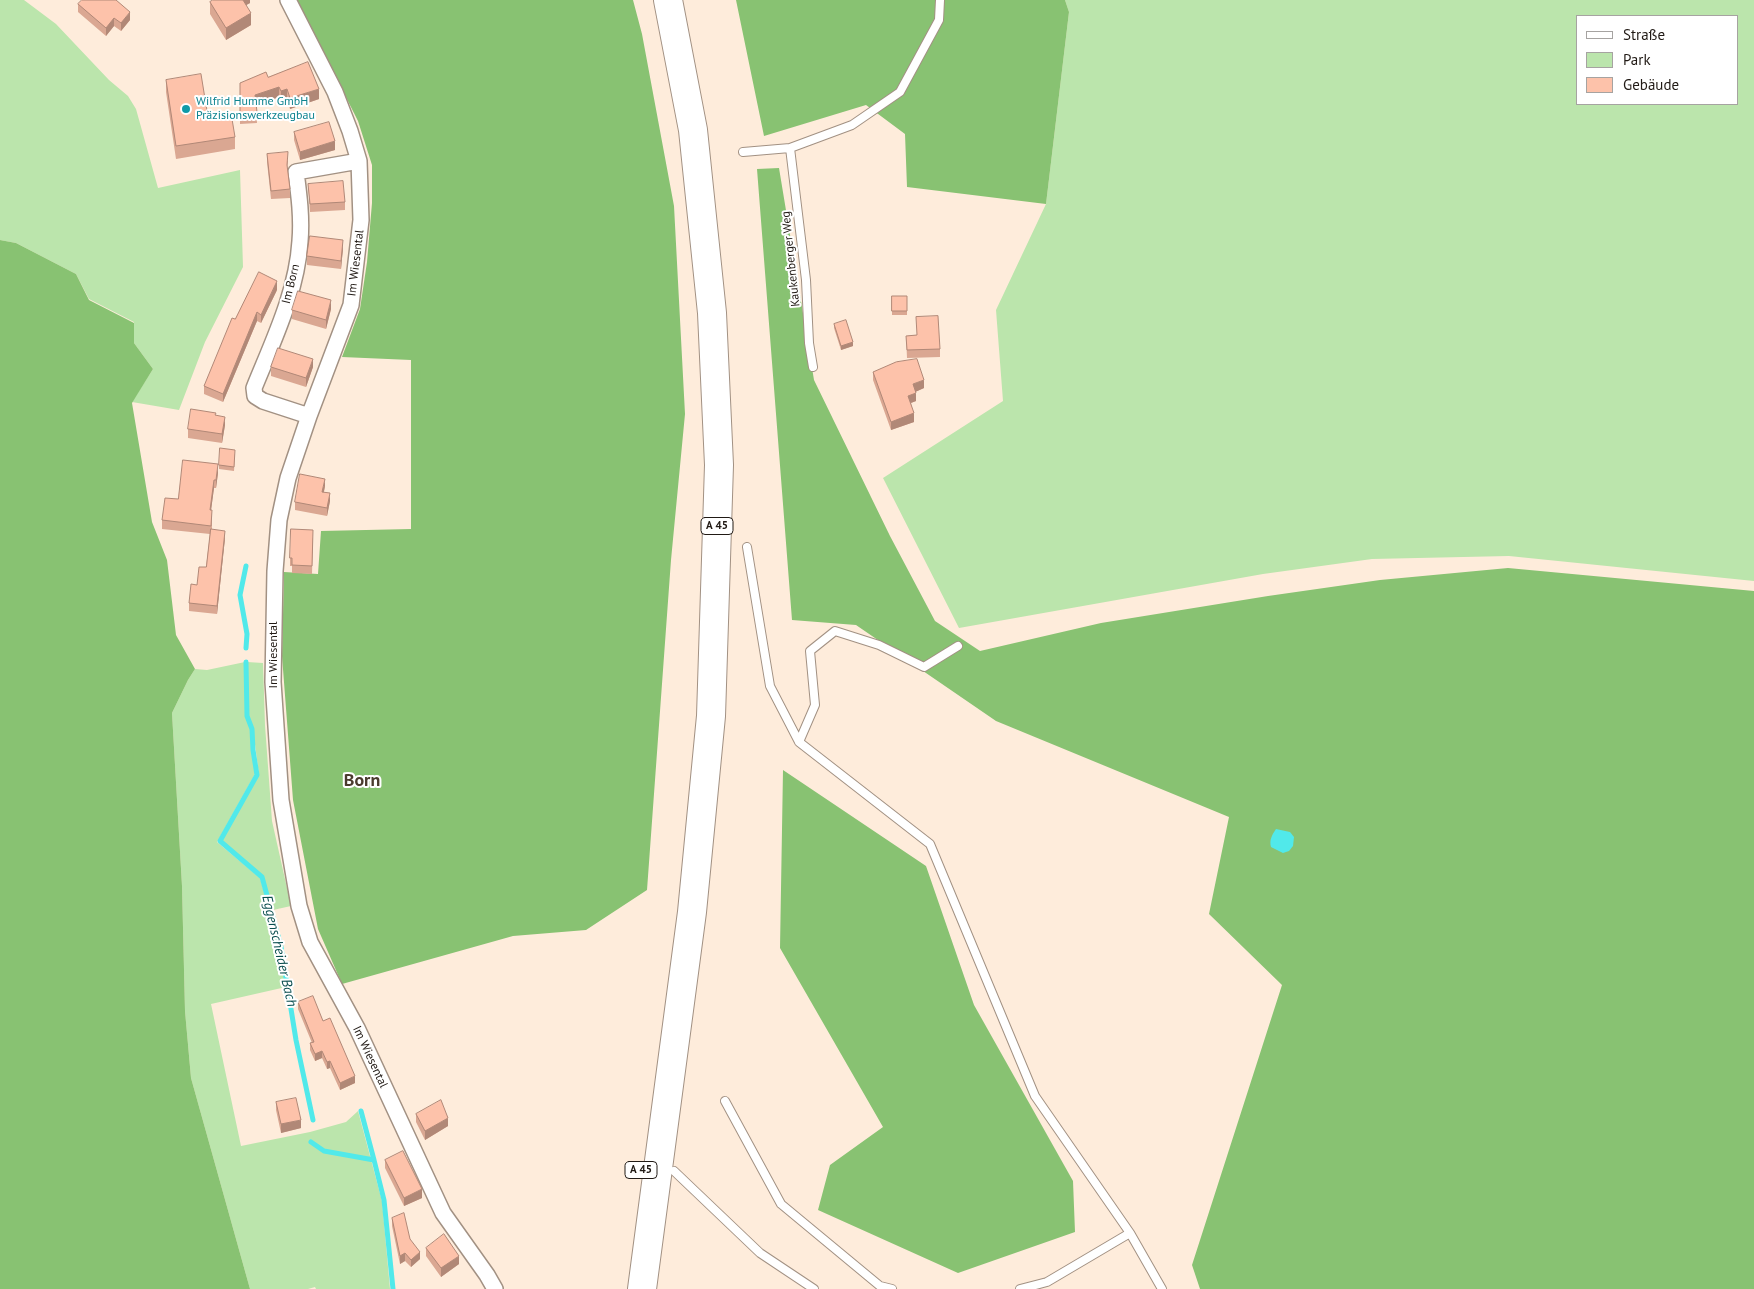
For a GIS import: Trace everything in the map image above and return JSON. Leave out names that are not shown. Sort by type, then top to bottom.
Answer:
[{"type":"highway","name":"A 45","points":[[642,1289],[694,710],[702,439],[698,308],[683,174],[666,66],[652,0]]},
{"type":"highway","name":"A 45","points":[[628,1289],[663,1052],[692,912],[711,716],[719,465],[712,313],[693,130],[668,0]]},
{"type":"street","name":"Im Wiesental","points":[[288,0],[335,92],[350,131],[359,160],[361,220],[351,305],[288,478],[279,520],[275,571],[273,682],[281,800],[299,906],[310,942],[357,1028],[443,1213],[487,1275],[494,1289]]},
{"type":"street","name":"Im Born","points":[[309,416],[263,401],[255,396],[254,388],[283,315],[292,287],[297,262],[300,242],[300,212],[296,172],[359,160]]},
{"type":"lane","points":[[743,152],[790,148],[852,125],[900,92],[939,20],[940,0]]},
{"type":"lane","name":"Kaukenberger Weg","points":[[790,148],[806,280],[809,343],[814,367]]},
{"type":"lane","points":[[747,547],[770,686],[799,742],[930,844],[1035,1096],[1130,1233],[1162,1289]]},
{"type":"lane","points":[[799,742],[815,705],[810,651],[836,631],[879,644],[924,667],[958,646]]},
{"type":"lane","points":[[725,1101],[781,1204],[880,1286],[892,1289]]},
{"type":"lane","points":[[674,1171],[760,1253],[814,1289]]},
{"type":"lane","points":[[1020,1289],[1047,1282],[1130,1233]]},
{"type":"green space","points":[[0,0],[24,0],[56,24],[109,80],[128,96],[136,109],[158,188],[240,170],[243,267],[205,342],[179,410],[132,402],[153,369],[134,343],[134,322],[89,299],[76,274],[16,243],[0,240]]},
{"type":"green space","points":[[297,0],[633,0],[642,34],[674,206],[685,414],[671,560],[647,890],[586,930],[513,936],[342,984],[318,929],[293,800],[282,656],[284,572],[318,574],[321,531],[411,529],[411,360],[342,357],[360,309],[367,262],[372,203],[372,165],[358,121]]},
{"type":"green space","points":[[736,0],[1065,0],[1069,12],[1046,204],[907,187],[905,134],[866,105],[764,136]]},
{"type":"green space","points":[[1065,0],[1754,0],[1754,581],[1509,556],[1372,559],[1263,574],[959,628],[883,478],[1003,401],[996,310],[1046,204],[1069,12]]},
{"type":"green space","points":[[779,168],[814,380],[890,536],[935,621],[980,651],[1101,623],[1268,596],[1380,580],[1508,568],[1754,591],[1754,1289],[1200,1289],[1192,1265],[1282,985],[1209,914],[1229,817],[996,721],[856,625],[792,620],[757,169]]},
{"type":"green space","points":[[0,240],[16,243],[76,274],[89,300],[134,323],[134,343],[153,369],[132,403],[152,522],[167,560],[176,635],[195,669],[172,713],[182,886],[185,1011],[191,1078],[250,1289],[0,1289]]},
{"type":"green space","points":[[245,662],[246,717],[251,730],[255,774],[217,842],[260,878],[280,948],[286,987],[211,1004],[241,1146],[310,1132],[346,1122],[358,1111],[382,1201],[390,1289],[316,1289],[315,1287],[308,1289],[250,1289],[191,1078],[185,1011],[182,886],[172,713],[195,669],[207,670]]},
{"type":"green space","points":[[247,662],[263,663],[265,725],[272,821],[291,906],[273,910],[263,876],[221,841],[259,775],[253,729],[248,716]]},
{"type":"green space","points":[[783,770],[926,866],[974,1005],[1073,1181],[1075,1232],[958,1273],[818,1210],[830,1165],[883,1127],[780,948]]},
{"type":"water","points":[[1276,829],[1290,832],[1294,837],[1293,846],[1289,851],[1283,853],[1271,847],[1271,838]]},
{"type":"building","points":[[82,0],[116,0],[130,12],[121,23],[114,18],[106,28],[78,4]]},
{"type":"building","points":[[213,0],[243,0],[251,13],[226,28],[210,2]]},
{"type":"building","points":[[308,62],[319,89],[290,98],[287,89],[281,91],[279,87],[255,95],[257,112],[240,114],[240,83],[266,72],[268,77]]},
{"type":"building","name":"Wilfrid Humme GmbH Präzisionswerkzeugbau","points":[[201,74],[208,117],[231,113],[235,137],[176,146],[166,80]]},
{"type":"building","points":[[329,122],[335,141],[300,152],[294,132]]},
{"type":"building","points":[[288,152],[287,165],[290,189],[271,191],[267,154]]},
{"type":"building","points":[[343,181],[345,202],[310,204],[308,184]]},
{"type":"building","points":[[310,236],[343,240],[341,261],[307,256]]},
{"type":"building","points":[[259,272],[277,281],[261,315],[257,312],[223,394],[204,386],[232,318],[235,319]]},
{"type":"building","points":[[298,291],[331,300],[326,320],[292,310]]},
{"type":"building","points":[[892,296],[907,296],[907,311],[892,311]]},
{"type":"building","points":[[938,316],[940,349],[907,350],[906,336],[917,335],[916,317]]},
{"type":"building","points":[[846,320],[853,342],[841,346],[834,324]]},
{"type":"building","points":[[278,348],[313,359],[306,378],[271,367]]},
{"type":"building","points":[[917,359],[924,380],[913,384],[916,393],[908,396],[914,413],[891,422],[873,372],[896,362]]},
{"type":"building","points":[[191,409],[216,413],[215,415],[225,417],[222,434],[188,429]]},
{"type":"building","points":[[220,448],[235,450],[234,467],[219,465]]},
{"type":"building","points":[[183,460],[218,464],[210,510],[212,510],[211,526],[162,520],[165,498],[178,499]]},
{"type":"building","points":[[300,474],[325,479],[322,492],[330,493],[327,508],[295,502]]},
{"type":"building","points":[[211,529],[225,531],[217,606],[189,603],[191,584],[197,585],[199,567],[206,567]]},
{"type":"building","points":[[291,529],[313,530],[312,566],[292,565],[292,558],[290,558]]},
{"type":"building","points":[[313,996],[323,1021],[330,1018],[355,1076],[340,1083],[330,1061],[327,1062],[322,1051],[315,1054],[310,1043],[314,1042],[298,1002]]},
{"type":"building","points":[[296,1098],[301,1120],[281,1124],[276,1102]]},
{"type":"building","points":[[441,1100],[448,1118],[425,1131],[416,1114]]},
{"type":"building","points":[[403,1151],[422,1189],[404,1198],[385,1160]]},
{"type":"building","points":[[404,1213],[410,1239],[420,1252],[411,1260],[405,1253],[400,1256],[392,1218]]},
{"type":"building","points":[[444,1234],[459,1256],[441,1268],[426,1248]]},
{"type":"waterway","name":"Eggenscheider Bach","points":[[246,566],[240,595],[247,634],[246,648]]},
{"type":"waterway","name":"Eggenscheider Bach","points":[[246,662],[247,716],[252,729],[257,775],[220,841],[262,877],[281,947],[296,1040],[313,1120]]},
{"type":"waterway","points":[[361,1111],[374,1160]]},
{"type":"waterway","name":"Eggenscheider Bach","points":[[311,1142],[324,1151],[374,1160],[384,1200],[393,1289]]},
{"type":"place","name":"Wilfrid Humme GmbH Präzisionswerkzeugbau","points":[[186,109]]},
{"type":"district","name":"Born","points":[[362,781]]}]
